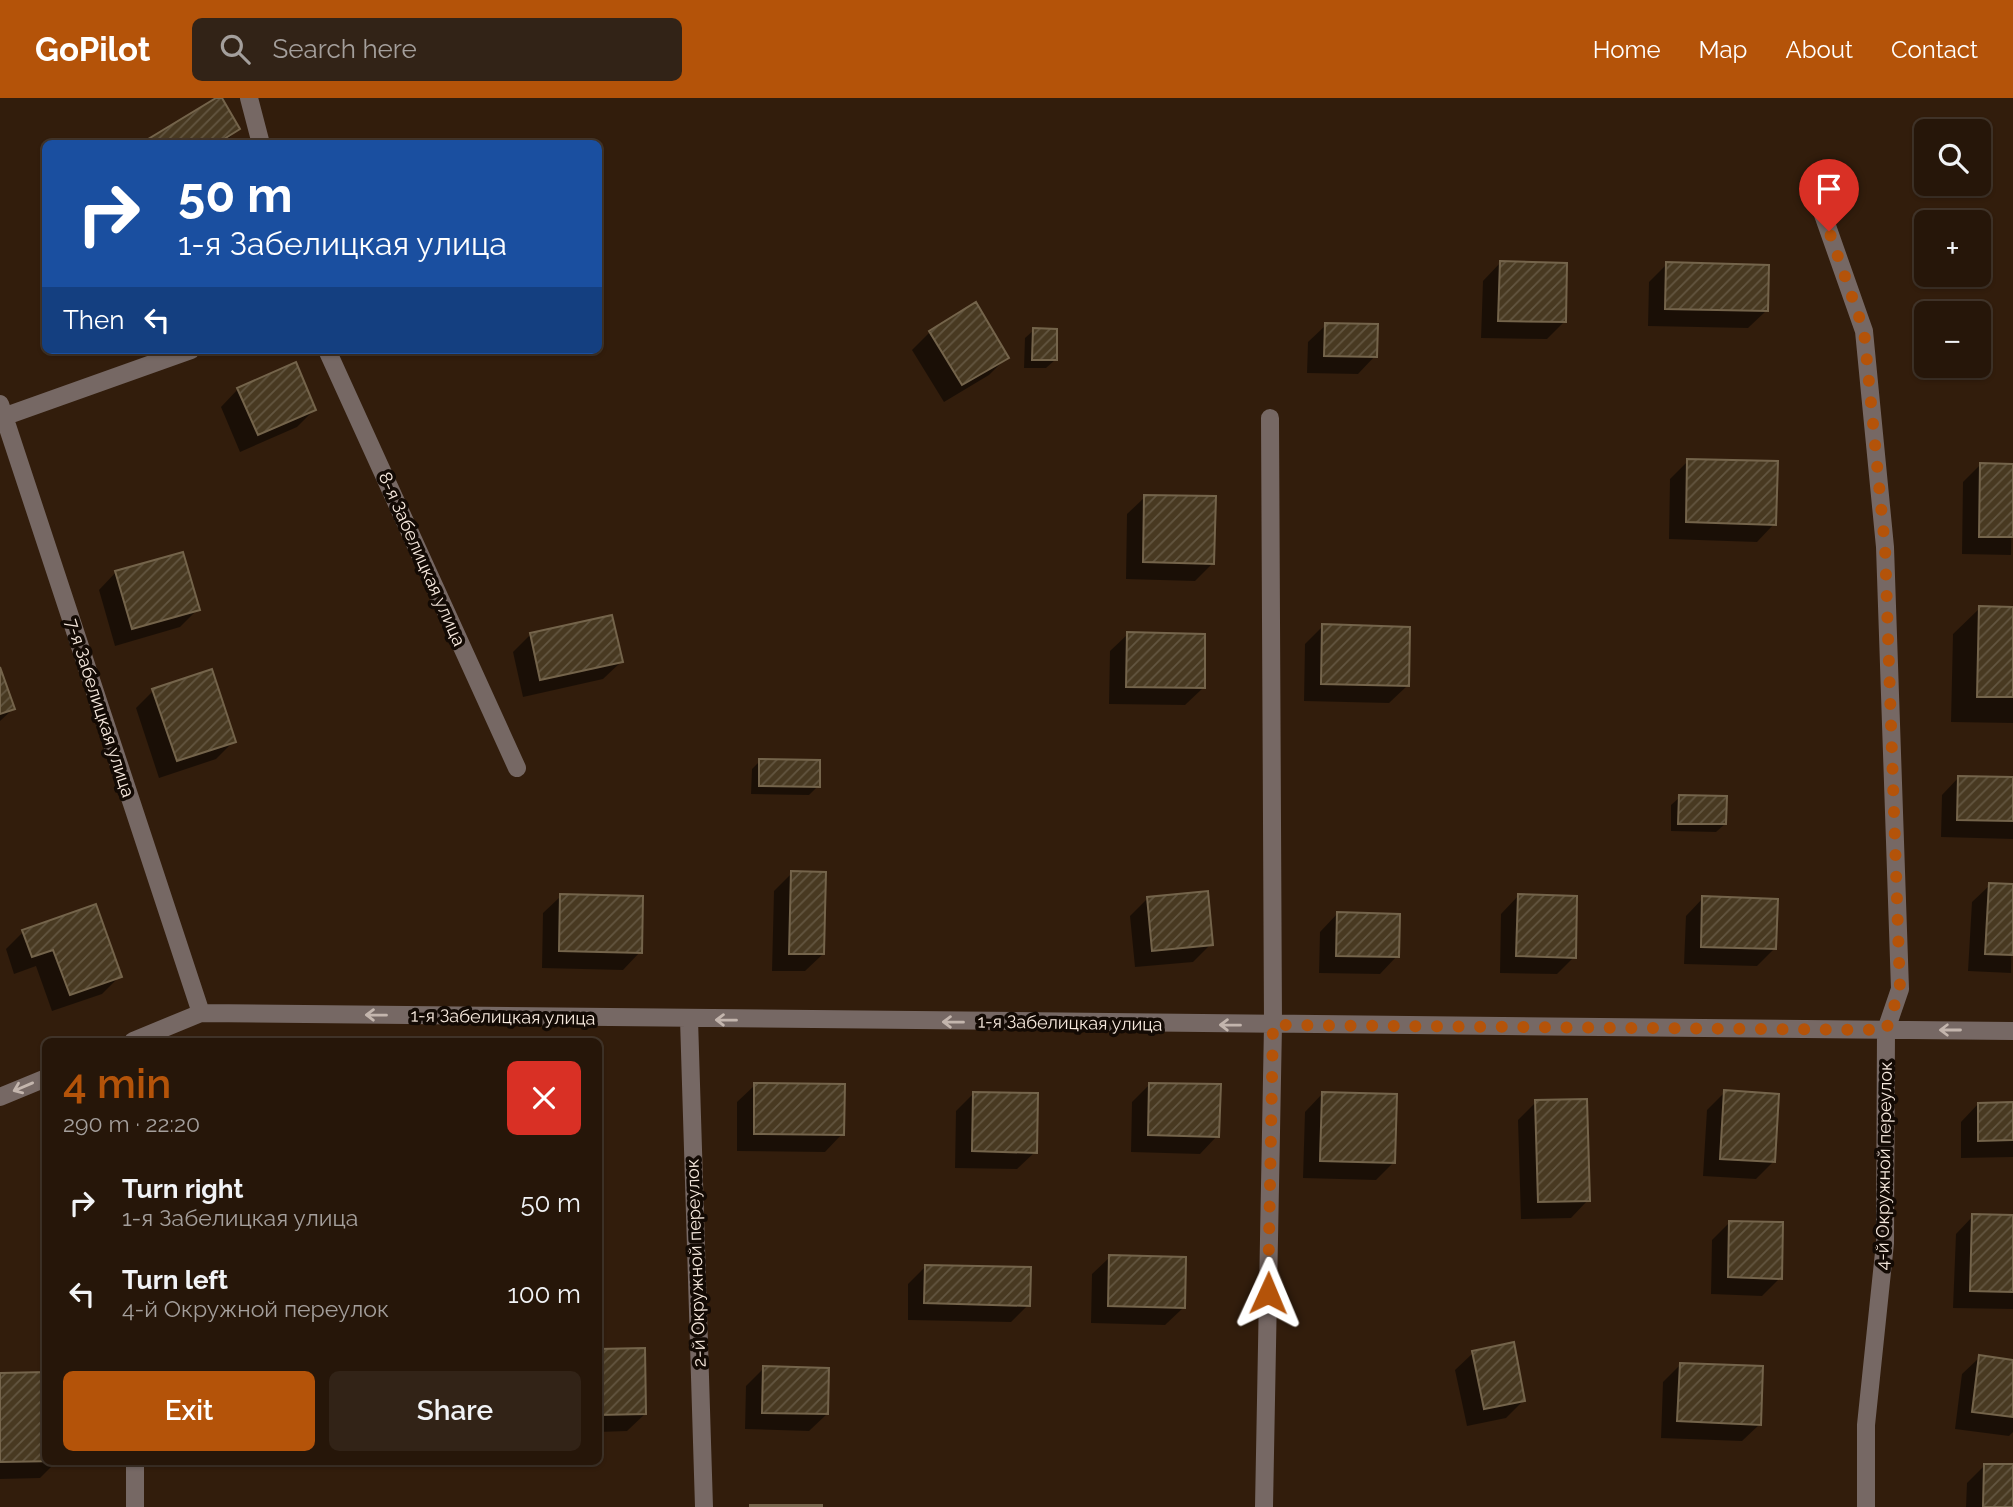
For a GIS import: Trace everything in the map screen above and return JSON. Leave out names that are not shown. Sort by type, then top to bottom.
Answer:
[{"type":"street","points":[[249,98],[260,140]]},
{"type":"street","name":"4-й Окружной переулок","points":[[1820,206],[1864,331],[1885,547],[1900,989],[1886,1030],[1885,1244],[1866,1425],[1866,1507]]},
{"type":"street","points":[[1,413],[179,354]]},
{"type":"street","name":"8-я Забелицкая улица","points":[[329,354],[517,768]]},
{"type":"street","name":"7-я Забелицкая улица","points":[[1,413],[201,1013]]},
{"type":"street","points":[[1264,1507],[1273,1025],[1270,418]]},
{"type":"street","name":"1-я Забелицкая улица","points":[[140,1038],[201,1013],[2013,1031]]},
{"type":"street","name":"2-й Окружной переулок","points":[[689,1019],[704,1507]]},
{"type":"street","points":[[0,1097],[42,1080]]},
{"type":"street","points":[[135,1465],[135,1507]]},
{"type":"building","points":[[216,98],[222,98],[240,129],[222,140],[147,140]]},
{"type":"building","points":[[1500,261],[1567,263],[1566,322],[1498,321]]},
{"type":"building","points":[[1666,262],[1769,265],[1768,311],[1665,309]]},
{"type":"building","points":[[976,302],[1009,358],[962,385],[929,331]]},
{"type":"building","points":[[1325,323],[1378,324],[1377,357],[1324,356]]},
{"type":"building","points":[[1033,328],[1057,329],[1057,360],[1032,360]]},
{"type":"building","points":[[296,362],[316,410],[258,435],[237,388]]},
{"type":"building","points":[[1687,459],[1778,461],[1776,525],[1686,522]]},
{"type":"building","points":[[1980,463],[2013,464],[2013,537],[1979,537]]},
{"type":"building","points":[[1144,495],[1216,496],[1214,564],[1143,562]]},
{"type":"building","points":[[183,552],[200,610],[132,629],[115,571]]},
{"type":"building","points":[[1979,606],[2013,607],[2013,697],[1977,697]]},
{"type":"building","points":[[612,615],[623,662],[540,680],[530,633]]},
{"type":"building","points":[[1322,624],[1410,627],[1409,686],[1321,684]]},
{"type":"building","points":[[1127,632],[1205,634],[1205,688],[1126,687]]},
{"type":"building","points":[[0,667],[15,709],[0,714]]},
{"type":"building","points":[[212,669],[236,742],[177,761],[152,689]]},
{"type":"building","points":[[759,759],[820,760],[820,787],[759,786]]},
{"type":"building","points":[[1958,776],[2013,777],[2013,821],[1957,820]]},
{"type":"building","points":[[1679,795],[1727,796],[1726,824],[1678,824]]},
{"type":"building","points":[[791,871],[826,872],[824,954],[789,954]]},
{"type":"building","points":[[1989,883],[2013,884],[2013,955],[1985,954]]},
{"type":"building","points":[[1208,891],[1213,945],[1152,951],[1147,897]]},
{"type":"building","points":[[560,894],[643,896],[642,953],[559,951]]},
{"type":"building","points":[[1518,894],[1577,896],[1576,958],[1516,956]]},
{"type":"building","points":[[1702,896],[1778,899],[1776,949],[1701,947]]},
{"type":"building","points":[[96,904],[122,977],[70,995],[53,950],[32,957],[22,930]]},
{"type":"building","points":[[1337,912],[1400,914],[1399,957],[1336,956]]},
{"type":"building","points":[[754,1083],[845,1084],[844,1135],[754,1134]]},
{"type":"building","points":[[1149,1083],[1221,1084],[1219,1137],[1148,1135]]},
{"type":"building","points":[[1724,1090],[1779,1094],[1775,1162],[1720,1159]]},
{"type":"building","points":[[973,1092],[1038,1093],[1037,1153],[972,1151]]},
{"type":"building","points":[[1322,1092],[1397,1094],[1395,1163],[1320,1161]]},
{"type":"building","points":[[1587,1099],[1590,1201],[1538,1202],[1535,1100]]},
{"type":"building","points":[[2013,1102],[2013,1140],[1978,1141],[1978,1103]]},
{"type":"building","points":[[1972,1214],[2013,1215],[2013,1292],[1970,1291]]},
{"type":"building","points":[[1729,1221],[1783,1222],[1782,1279],[1728,1277]]},
{"type":"building","points":[[1109,1255],[1186,1257],[1185,1308],[1108,1306]]},
{"type":"building","points":[[925,1265],[1031,1267],[1030,1306],[924,1303]]},
{"type":"building","points":[[1514,1342],[1525,1401],[1484,1409],[1472,1351]]},
{"type":"building","points":[[645,1348],[646,1414],[602,1415],[602,1349]]},
{"type":"building","points":[[1979,1355],[2013,1360],[2013,1417],[1972,1412]]},
{"type":"building","points":[[1680,1363],[1763,1366],[1761,1425],[1677,1421]]},
{"type":"building","points":[[763,1366],[829,1368],[828,1414],[762,1413]]},
{"type":"building","points":[[42,1372],[42,1461],[0,1462],[0,1373]]},
{"type":"building","points":[[1984,1464],[2013,1464],[2013,1507],[1983,1507]]},
{"type":"building","points":[[822,1505],[822,1507],[750,1507]]},
{"type":"route","points":[[1268,1293],[1273,1025],[1886,1030],[1900,989],[1885,547],[1864,331],[1829,231]]}]
